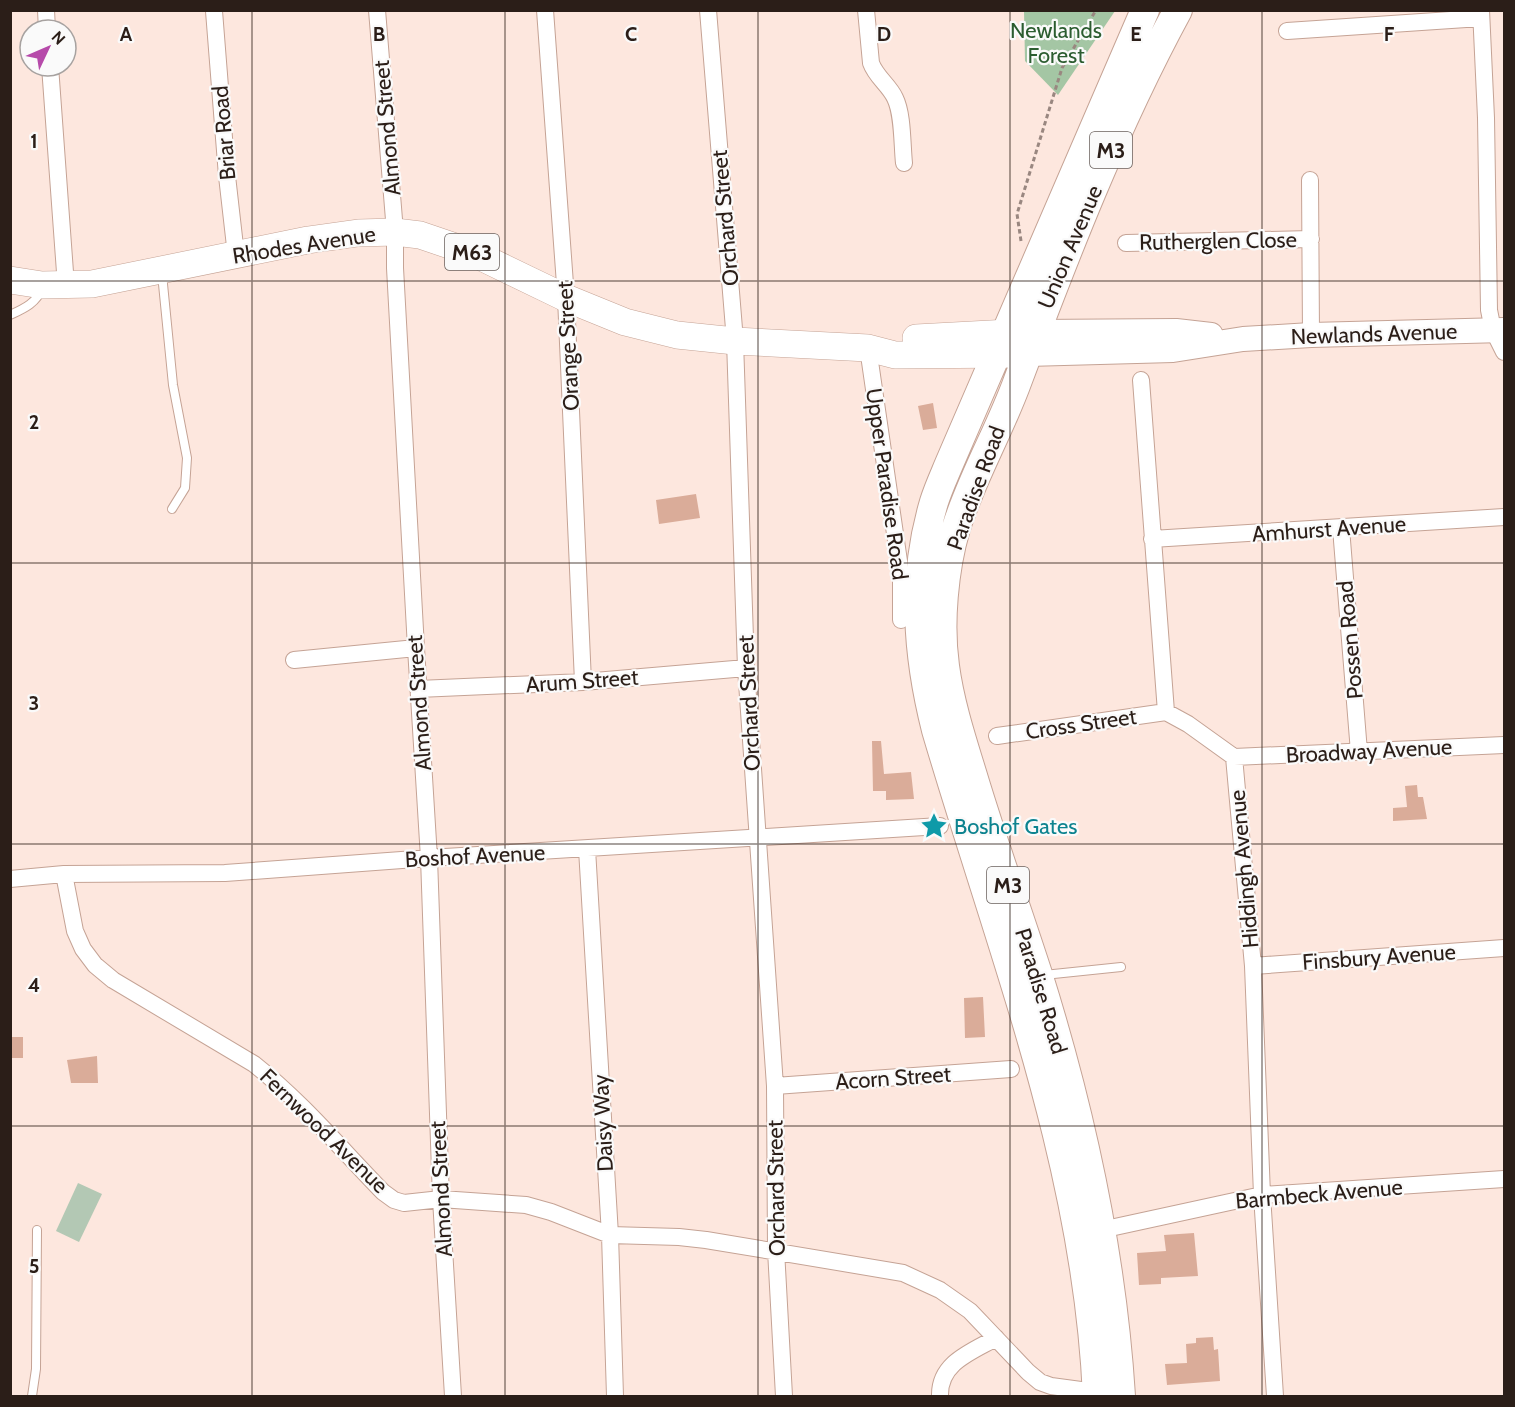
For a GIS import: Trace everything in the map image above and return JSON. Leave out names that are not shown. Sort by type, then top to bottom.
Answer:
[{"type":"highway","name":"Union Avenue","points":[[1017,343],[1145,10]]},
{"type":"highway","name":"Union Avenue","points":[[1017,343],[1178,10]]},
{"type":"highway","name":"Paradise Road","points":[[1017,343],[1018,382],[956,528],[949,559],[943,612],[945,667],[961,736],[1038,976],[1076,1110],[1101,1230],[1115,1323],[1109,1395]]},
{"type":"highway","name":"Paradise Road","points":[[1017,343],[949,464],[934,502],[922,565],[918,612],[919,636],[926,688],[936,730],[1041,1066],[1064,1158],[1080,1239],[1092,1323],[1109,1395]]},
{"type":"main road","name":"Rhodes Avenue","points":[[10,280],[54,285],[92,284],[318,238],[358,233],[395,232],[420,235],[473,253],[566,298],[632,324],[677,334],[735,341],[868,348],[895,355],[1017,343]]},
{"type":"main road","name":"Newlands Avenue","points":[[1017,343],[1176,331],[1243,339],[1499,330]]},
{"type":"street","name":"Almond Street","points":[[377,10],[395,232],[395,268],[429,858],[441,1199],[453,1396]]},
{"type":"street","name":"Orange Street","points":[[545,10],[566,298],[583,682]]},
{"type":"street","name":"Orchard Street","points":[[708,10],[735,341],[746,668],[775,1086],[776,1250],[784,1396]]},
{"type":"street","points":[[866,10],[871,63],[873,71],[896,99],[904,163]]},
{"type":"street","name":"Briar Road","points":[[214,11],[227,176],[236,255]]},
{"type":"street","points":[[1287,31],[1481,14],[1486,118],[1489,310],[1499,330],[1504,352]]},
{"type":"street","points":[[50,78],[54,285]]},
{"type":"street","points":[[1310,180],[1311,335]]},
{"type":"street","name":"Rutherglen Close","points":[[1126,243],[1311,239]]},
{"type":"street","name":"Upper Paradise Road","points":[[868,348],[901,575],[901,620]]},
{"type":"street","points":[[1141,380],[1166,712]]},
{"type":"street","name":"Amhurst Avenue","points":[[1152,539],[1504,517]]},
{"type":"street","name":"Possen Road","points":[[1341,528],[1359,752]]},
{"type":"street","points":[[294,660],[416,648]]},
{"type":"street","name":"Arum Street","points":[[418,689],[583,682],[746,668]]},
{"type":"street","name":"Cross Street","points":[[997,736],[1166,712]]},
{"type":"street","name":"Hiddingh Avenue","points":[[1166,712],[1195,729],[1234,758],[1253,966],[1262,1195],[1275,1396]]},
{"type":"street","name":"Broadway Avenue","points":[[1234,758],[1504,745]]},
{"type":"street","name":"Boshof Avenue","points":[[10,879],[64,874],[225,873],[940,826]]},
{"type":"street","name":"Daisy Way","points":[[587,849],[610,1235],[615,1396]]},
{"type":"street","name":"Fernwood Avenue","points":[[64,874],[75,932],[83,949],[104,974],[254,1064],[276,1082],[383,1192],[394,1200],[404,1203],[441,1199],[526,1205],[551,1212],[610,1235],[679,1237],[776,1250],[903,1273],[940,1290],[970,1311],[1040,1382],[1051,1386],[1109,1395]]},
{"type":"street","name":"Finsbury Avenue","points":[[1253,966],[1504,948]]},
{"type":"street","name":"Acorn Street","points":[[775,1086],[1011,1070]]},
{"type":"street","name":"Barmbeck Avenue","points":[[1101,1230],[1262,1195],[1504,1179]]},
{"type":"street","points":[[940,1396],[941,1384],[950,1366],[956,1360],[996,1338]]},
{"type":"street","name":"Fernwood Avenue","points":[[1028,1372],[1032,1384],[1046,1396]]},
{"type":"lane","points":[[161,271],[173,385],[187,458],[185,488],[172,509]]},
{"type":"lane","points":[[10,315],[28,306],[54,285]]},
{"type":"lane","points":[[1038,976],[1121,967]]},
{"type":"lane","points":[[32,1396],[36,1370],[37,1230]]},
{"type":"path","points":[[1022,249],[1017,214],[1027,181],[1062,68],[1096,10]]},
{"type":"green space","name":"Newlands Forest","points":[[1024,10],[1115,11],[1058,95],[1025,61]]},
{"type":"green space","points":[[78,1183],[102,1194],[79,1242],[56,1231]]},
{"type":"building","points":[[933,403],[937,428],[923,430],[918,406]]},
{"type":"building","points":[[696,494],[700,518],[659,524],[656,500]]},
{"type":"building","points":[[872,741],[881,741],[884,774],[911,772],[914,799],[886,800],[886,791],[873,791]]},
{"type":"building","points":[[1417,785],[1418,797],[1423,797],[1427,819],[1393,821],[1393,808],[1407,807],[1405,786]]},
{"type":"building","points":[[983,997],[985,1037],[965,1038],[964,998]]},
{"type":"building","points":[[10,1037],[23,1037],[23,1058],[10,1058]]},
{"type":"building","points":[[97,1056],[98,1083],[71,1083],[67,1060]]},
{"type":"building","points":[[1194,1233],[1198,1276],[1161,1278],[1161,1284],[1139,1285],[1137,1253],[1166,1251],[1164,1235]]},
{"type":"building","points":[[1213,1337],[1214,1350],[1218,1349],[1220,1381],[1167,1385],[1165,1364],[1187,1363],[1186,1344],[1196,1343],[1196,1338]]},
{"type":"place","name":"Boshof Gates","points":[[934,826]]}]
